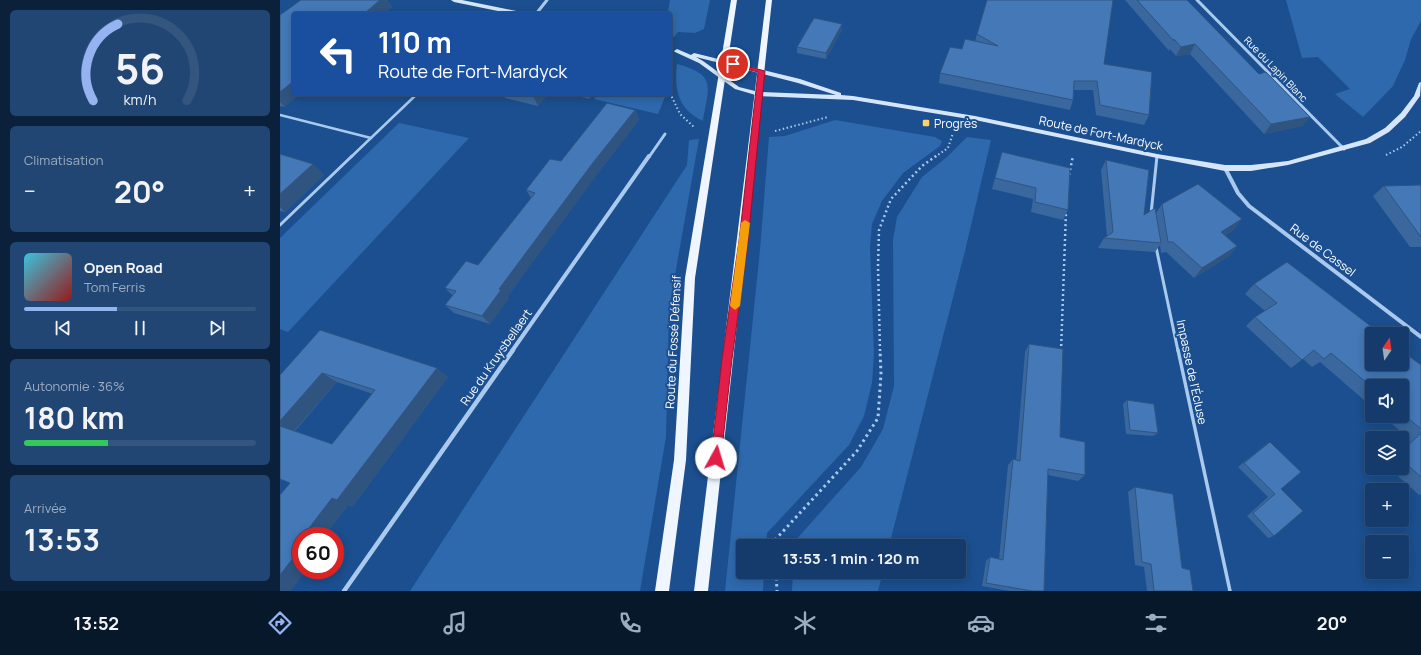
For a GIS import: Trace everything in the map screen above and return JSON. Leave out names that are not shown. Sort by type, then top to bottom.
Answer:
[{"type":"main road","name":"Route du Fossé Défensif","points":[[662,591],[681,452],[686,322],[690,278],[734,0]]},
{"type":"main road","points":[[701,591],[769,0]]},
{"type":"street","points":[[454,0],[501,12]]},
{"type":"street","points":[[538,12],[548,0]]},
{"type":"street","name":"Rue du Lapin Blanc","points":[[1197,0],[1344,149]]},
{"type":"street","name":"Route de Fort-Mardyck","points":[[673,50],[762,71],[853,98]]},
{"type":"street","name":"Route de Fort-Mardyck","points":[[673,50],[701,62],[737,88],[759,94],[853,98],[975,118],[1157,156],[1225,168],[1251,168],[1283,164],[1344,149],[1368,141],[1387,130],[1411,106],[1421,84]]},
{"type":"street","name":"Rue du Kruysbellaert","points":[[344,591],[665,134]]},
{"type":"street","name":"Rue de Cassel","points":[[1225,168],[1238,193],[1249,206],[1421,337]]},
{"type":"lane","points":[[280,225],[414,96]]},
{"type":"lane","points":[[280,115],[371,138]]},
{"type":"lane","points":[[1151,221],[1151,203],[1157,156]]},
{"type":"lane","name":"Impasse de l'Écluse","points":[[1154,239],[1230,591]]},
{"type":"path","points":[[671,96],[680,114],[698,130]]},
{"type":"path","points":[[776,539],[857,451],[878,418],[881,374],[878,266],[879,230],[891,199],[922,166],[948,148],[953,133]]},
{"type":"path","points":[[1068,180],[1076,138]]},
{"type":"path","points":[[1060,358],[1066,207]]},
{"type":"path","points":[[776,579],[776,591]]},
{"type":"shaded area","points":[[670,0],[710,0],[704,29],[695,33],[678,32],[674,37],[672,36],[672,12],[667,12]]},
{"type":"shaded area","points":[[1286,0],[1421,0],[1421,21],[1411,39],[1405,60],[1393,86],[1363,117],[1335,94],[1350,89],[1318,57],[1302,58]]},
{"type":"shaded area","points":[[677,64],[690,68],[699,73],[707,84],[708,90],[703,121],[688,111],[683,105],[677,90]]},
{"type":"shaded area","points":[[596,96],[665,97],[658,114],[594,99]]},
{"type":"shaded area","points":[[835,120],[935,137],[942,141],[940,146],[903,173],[882,201],[872,224],[870,247],[874,353],[872,383],[864,416],[849,445],[767,533],[767,539],[736,539],[736,579],[764,579],[763,591],[725,591],[760,250],[769,137],[785,136]]},
{"type":"shaded area","points":[[399,123],[469,138],[288,332],[280,329],[280,238]]},
{"type":"shaded area","points":[[967,137],[991,140],[965,251],[891,539],[797,539],[861,467],[883,429],[894,386],[893,240],[897,217],[922,177],[947,157]]},
{"type":"shaded area","points":[[699,139],[669,309],[666,437],[640,591],[410,591],[687,165],[689,140]]},
{"type":"shaded area","points":[[793,579],[881,579],[878,591],[792,591]]},
{"type":"building","points":[[301,0],[380,0],[366,12],[292,12],[292,83],[280,92],[280,15]]},
{"type":"building","points":[[987,0],[1113,0],[1104,64],[1152,72],[1149,115],[1100,105],[1097,81],[1074,81],[1073,100],[940,73],[950,47],[962,49],[965,39],[998,46],[977,34]]},
{"type":"building","points":[[1137,0],[1187,0],[1259,74],[1266,72],[1310,117],[1271,124],[1195,44],[1181,47]]},
{"type":"building","points":[[814,18],[842,24],[826,53],[797,47]]},
{"type":"building","points":[[607,103],[635,110],[592,164],[499,289],[501,290],[482,316],[445,305],[456,291],[445,288],[466,261],[478,265],[535,193],[526,190],[550,159],[561,161]]},
{"type":"building","points":[[1002,152],[1070,168],[1068,210],[1035,202],[1036,188],[995,178]]},
{"type":"building","points":[[280,154],[313,164],[280,194]]},
{"type":"building","points":[[1106,160],[1149,170],[1144,215],[1155,208],[1161,243],[1104,238],[1113,232]]},
{"type":"building","points":[[1198,184],[1242,219],[1221,232],[1237,246],[1202,268],[1173,242],[1168,242],[1162,204]]},
{"type":"building","points":[[1421,185],[1421,237],[1384,186]]},
{"type":"building","points":[[1287,262],[1372,327],[1365,327],[1365,371],[1409,371],[1409,356],[1421,365],[1421,429],[1409,419],[1409,379],[1365,379],[1365,381],[1331,353],[1324,359],[1314,350],[1302,360],[1255,317],[1277,303],[1254,284]]},
{"type":"building","points":[[320,330],[437,368],[337,500],[332,498],[310,527],[292,527],[292,560],[280,575],[280,495],[290,483],[280,479],[280,426],[332,444],[375,390],[322,373],[280,421],[280,375]]},
{"type":"building","points":[[1029,344],[1063,349],[1060,437],[1085,442],[1085,475],[1048,469],[1044,591],[1032,591],[986,583],[990,557],[1003,560],[1013,459],[1020,461]]},
{"type":"building","points":[[1127,400],[1154,404],[1158,433],[1130,430]]},
{"type":"building","points":[[1421,433],[1421,477],[1409,466],[1409,444]]},
{"type":"building","points":[[1270,442],[1301,472],[1281,489],[1303,511],[1274,536],[1253,513],[1275,494],[1244,463]]},
{"type":"building","points":[[1135,487],[1173,494],[1182,568],[1190,570],[1193,591],[1154,591],[1151,564],[1142,562]]},
{"type":"slow traffic","points":[[735,306],[745,223]]},
{"type":"place","name":"Progrès","points":[[926,123]]},
{"type":"route","points":[[716,458],[727,359],[736,301],[762,71],[733,64]]}]
